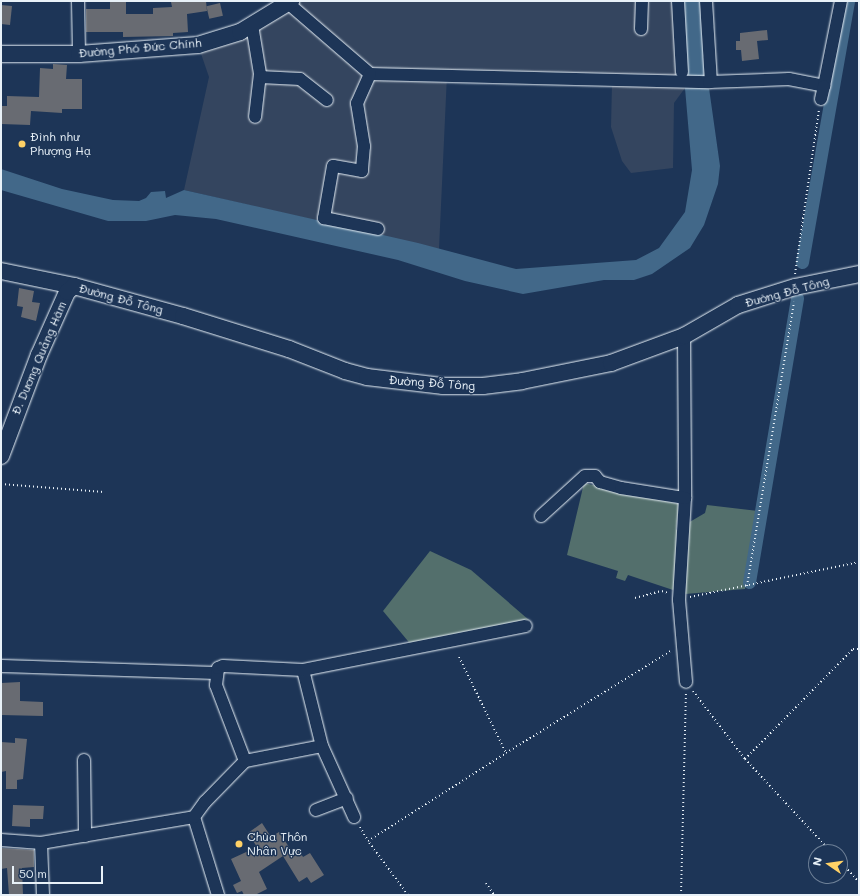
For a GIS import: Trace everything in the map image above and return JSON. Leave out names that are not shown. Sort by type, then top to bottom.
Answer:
[{"type":"main road","name":"Đường Phó Đức Chính","points":[[1,54],[80,54],[198,45],[226,38],[252,25],[290,2]]},
{"type":"main road","name":"Đường Đỗ Tông","points":[[1,271],[74,286],[183,316],[289,349],[345,371],[390,381],[443,386],[483,386],[522,381],[611,363],[684,336],[738,305],[795,287],[859,274]]},
{"type":"main road","name":"Đ. Dương Quảng Hàm","points":[[1,456],[42,349],[67,292],[74,286]]},
{"type":"street","points":[[78,1],[80,54]]},
{"type":"street","points":[[641,30],[642,1]]},
{"type":"street","points":[[678,1],[683,76]]},
{"type":"street","points":[[706,1],[710,82]]},
{"type":"street","points":[[821,99],[840,1]]},
{"type":"street","points":[[290,2],[370,74],[683,76],[710,82],[789,79],[824,86]]},
{"type":"street","points":[[252,25],[260,77],[255,117]]},
{"type":"street","points":[[370,74],[357,103],[364,146],[362,171],[333,166],[324,218],[378,229]]},
{"type":"street","points":[[260,77],[300,79],[308,83],[323,97]]},
{"type":"street","points":[[684,336],[685,498],[679,600],[684,642],[686,682]]},
{"type":"street","points":[[541,516],[585,476],[593,471],[600,482],[622,488],[685,498]]},
{"type":"street","points":[[245,761],[216,685],[218,668],[223,666],[303,670],[526,626]]},
{"type":"street","points":[[1,666],[217,673]]},
{"type":"street","points":[[303,670],[322,746],[347,798],[354,818]]},
{"type":"street","points":[[1,840],[41,843],[194,817],[205,802],[245,761],[322,746]]},
{"type":"street","points":[[84,760],[85,836]]},
{"type":"street","points":[[316,810],[347,798]]},
{"type":"street","points":[[194,817],[218,895]]},
{"type":"street","points":[[41,843],[43,895]]},
{"type":"path","points":[[747,586],[795,287],[821,99]]},
{"type":"path","points":[[1,484],[104,492]]},
{"type":"path","points":[[635,598],[662,591],[679,600],[859,562]]},
{"type":"path","points":[[368,841],[684,642]]},
{"type":"path","points":[[745,759],[852,649],[859,649]]},
{"type":"path","points":[[459,657],[506,753]]},
{"type":"path","points":[[686,682],[745,759],[824,844]]},
{"type":"path","points":[[681,895],[686,682]]},
{"type":"path","points":[[354,818],[368,841],[408,895]]},
{"type":"path","points":[[848,870],[859,882]]},
{"type":"path","points":[[486,883],[494,895]]},
{"type":"shaded area","points":[[291,1],[682,1],[685,88],[674,103],[673,168],[631,173],[622,161],[611,127],[612,83],[447,75],[439,249],[184,190],[209,77],[198,45]]},
{"type":"shaded area","points":[[682,1],[706,1],[709,88],[720,166],[718,184],[704,225],[690,248],[652,274],[634,280],[604,280],[523,294],[465,281],[398,260],[216,219],[175,215],[146,221],[108,221],[1,190],[1,169],[62,189],[113,200],[139,201],[146,198],[151,192],[165,191],[166,198],[184,190],[418,243],[516,269],[636,260],[659,248],[685,212],[692,170],[685,88]]},
{"type":"green space","points":[[584,483],[679,504],[676,530],[705,513],[707,505],[758,511],[745,589],[685,594],[628,575],[625,581],[616,578],[618,571],[567,555]]},
{"type":"green space","points":[[430,551],[471,570],[529,620],[417,652],[383,611]]},
{"type":"building","points":[[110,1],[126,1],[126,14],[153,14],[153,8],[172,7],[171,2],[185,1],[206,1],[207,11],[187,14],[188,32],[173,33],[173,36],[123,37],[123,32],[86,32],[86,9],[110,9]]},
{"type":"building","points":[[220,3],[223,16],[209,19],[206,6]]},
{"type":"building","points":[[1,5],[12,6],[10,25],[1,24]]},
{"type":"building","points":[[767,30],[768,40],[757,41],[759,59],[742,61],[741,50],[736,50],[736,41],[740,41],[740,33]]},
{"type":"building","points":[[53,64],[67,65],[66,79],[82,79],[82,109],[62,109],[62,113],[31,111],[30,125],[1,124],[1,106],[7,106],[7,96],[39,97],[40,68],[53,69]]},
{"type":"building","points":[[19,288],[34,291],[32,302],[40,303],[36,321],[21,317],[23,307],[17,306]]},
{"type":"building","points":[[20,682],[20,701],[43,702],[43,716],[1,715],[1,683]]},
{"type":"building","points":[[15,738],[27,739],[23,779],[17,780],[17,789],[6,789],[6,771],[1,772],[1,742],[15,743]]},
{"type":"building","points":[[13,805],[44,806],[43,819],[30,819],[30,827],[12,826]]},
{"type":"building","points":[[262,823],[271,837],[279,832],[293,853],[299,850],[303,857],[310,853],[324,875],[311,883],[307,877],[299,882],[283,856],[259,872],[267,889],[255,895],[244,895],[242,891],[237,893],[233,885],[241,881],[231,859],[257,847],[248,833]]},
{"type":"building","points":[[1,848],[34,850],[34,867],[22,868],[23,895],[9,895],[7,868],[1,869]]},
{"type":"waterway","points":[[802,262],[848,1]]},
{"type":"waterway","points":[[749,582],[797,298]]},
{"type":"place","name":"Đình như Phượng Hạ","points":[[22,144]]},
{"type":"place","name":"Chùa Thôn Nhân Vực","points":[[239,844]]}]
